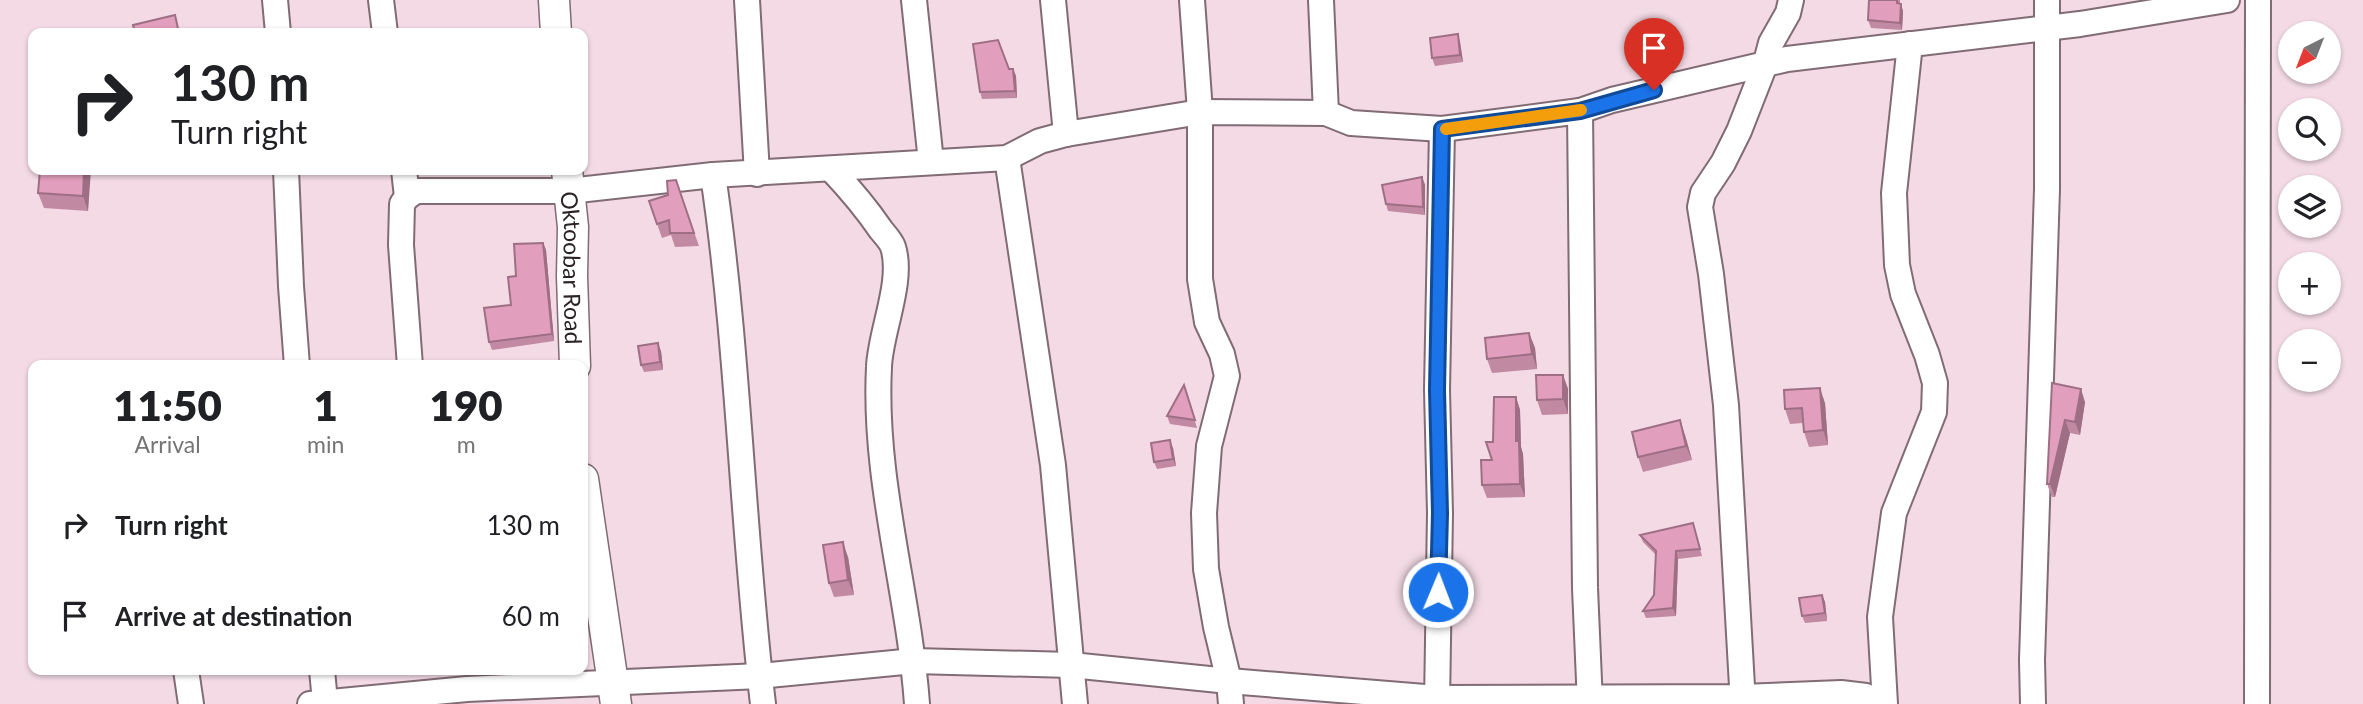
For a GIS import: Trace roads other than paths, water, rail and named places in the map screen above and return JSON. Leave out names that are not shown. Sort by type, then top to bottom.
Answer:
[{"type":"street","points":[[275,0],[278,28]]},
{"type":"street","points":[[381,0],[385,28]]},
{"type":"street","points":[[554,0],[556,28]]},
{"type":"street","points":[[747,0],[757,174]]},
{"type":"street","points":[[914,0],[931,162]]},
{"type":"street","points":[[1053,0],[1066,134]]},
{"type":"street","points":[[1192,0],[1200,112],[1200,279],[1207,322],[1222,355],[1227,376],[1209,446],[1204,513],[1206,569],[1230,693]]},
{"type":"street","points":[[1321,0],[1326,113]]},
{"type":"street","points":[[1742,701],[1726,405],[1711,274],[1700,207],[1703,193],[1723,163],[1739,131],[1791,0]]},
{"type":"street","points":[[2033,704],[2032,660],[2047,189],[2047,0]]},
{"type":"street","points":[[410,360],[401,245],[402,204],[416,191],[568,180],[757,174],[1007,158],[1040,141],[1066,134],[1200,112],[1326,113],[1351,123],[1442,129],[1580,111],[1612,100],[1766,62],[2047,28],[2227,0]]},
{"type":"street","points":[[2257,704],[2258,0]]},
{"type":"street","points":[[1885,704],[1880,617],[1894,513],[1934,412],[1934,383],[1927,355],[1903,294],[1897,265],[1894,193],[1910,44]]},
{"type":"street","points":[[1580,111],[1585,588],[1590,701]]},
{"type":"street","points":[[1437,701],[1440,513],[1437,390],[1442,129]]},
{"type":"street","points":[[1007,158],[1053,465],[1075,704]]},
{"type":"street","points":[[831,169],[864,205],[893,247],[895,279],[878,366],[881,445],[895,559],[914,661],[917,704]]},
{"type":"street","points":[[286,175],[297,360]]},
{"type":"street","points":[[405,175],[407,197]]},
{"type":"street","points":[[713,175],[738,403],[763,704]]},
{"type":"street","name":"Oktoobar Road","points":[[568,180],[573,227],[575,360]]},
{"type":"street","points":[[588,513],[614,693]]},
{"type":"street","points":[[321,675],[317,703],[458,689],[614,693],[914,661],[1071,665],[1230,693],[1437,701],[1742,701],[1840,693],[1866,696],[1878,704]]},
{"type":"street","points":[[187,675],[191,704]]}]
